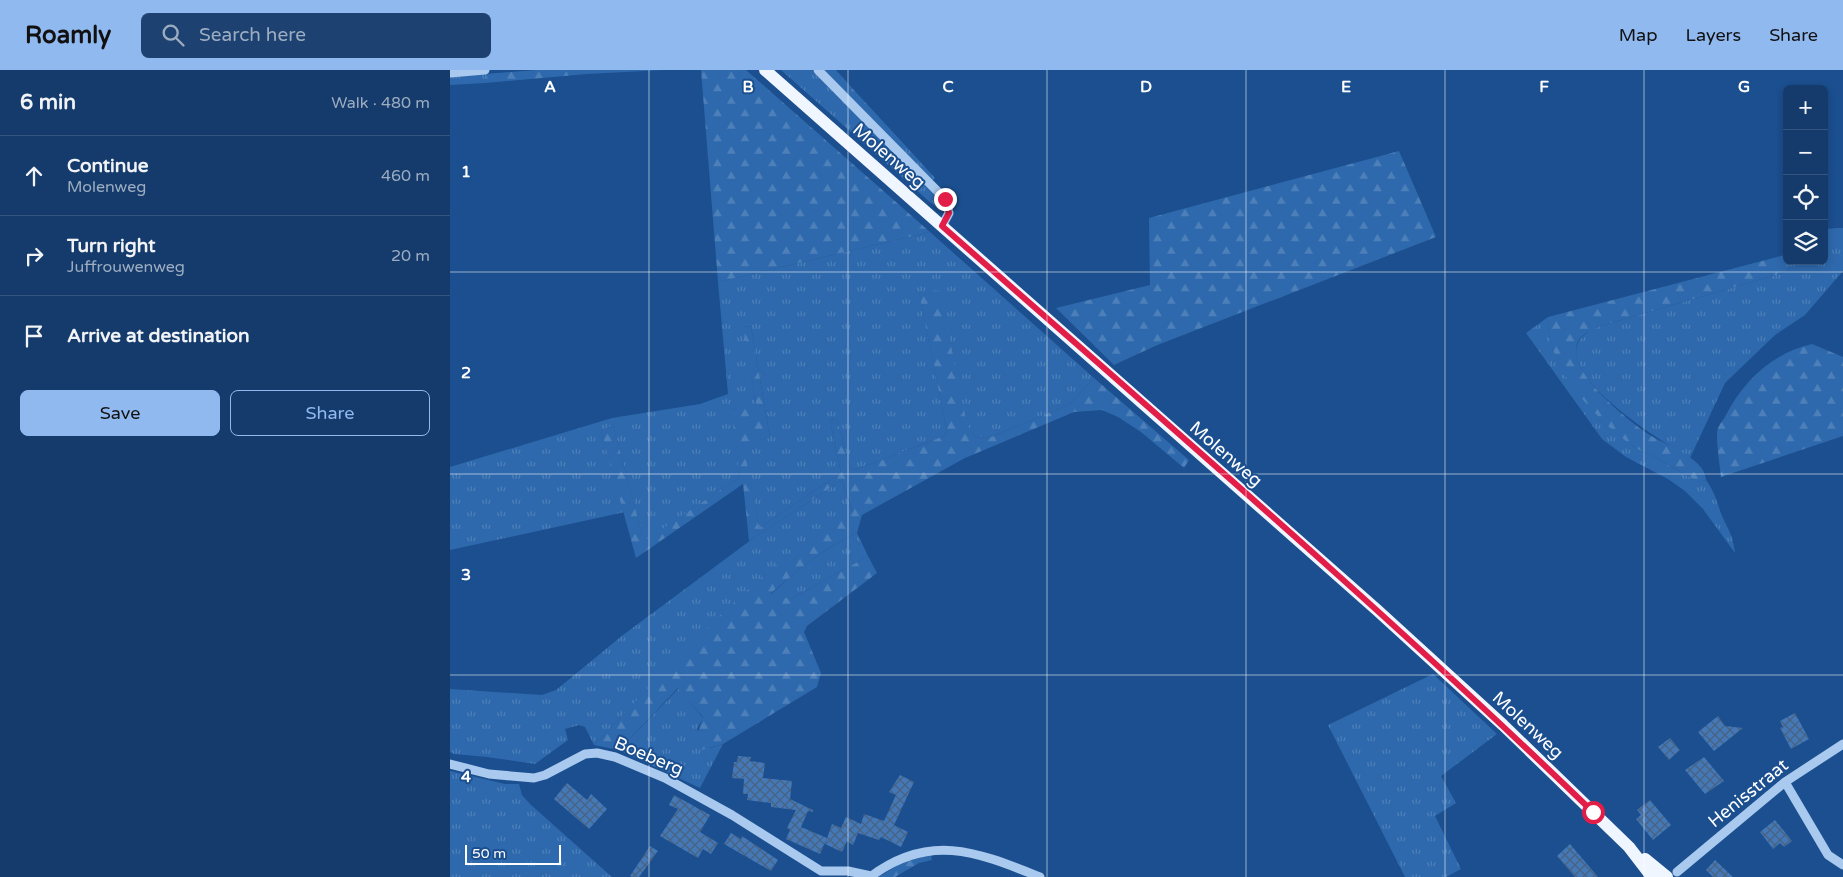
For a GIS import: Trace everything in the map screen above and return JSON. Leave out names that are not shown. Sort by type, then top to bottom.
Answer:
[{"type":"main road","name":"Molenweg","points":[[765,70],[1377,610],[1503,725],[1629,847],[1652,877]]},
{"type":"main road","points":[[1629,847],[1672,874]]},
{"type":"street","points":[[450,73],[485,70]]},
{"type":"street","points":[[818,70],[945,199],[949,213],[942,226]]},
{"type":"street","name":"Henisstraat","points":[[1672,874],[1785,782],[1843,744]]},
{"type":"street","name":"Boeberg","points":[[450,764],[490,774],[534,778],[545,775],[585,754],[597,753],[616,757],[665,778],[823,874],[848,871],[871,876],[907,855],[928,850],[982,856],[1040,877]]},
{"type":"street","points":[[1785,782],[1828,855],[1843,865]]},
{"type":"green space","points":[[536,70],[587,70],[587,74],[485,83],[485,74]]},
{"type":"green space","points":[[587,70],[663,70],[587,74]]},
{"type":"green space","points":[[701,70],[746,70],[930,232],[718,282]]},
{"type":"green space","points":[[781,70],[812,70],[939,200],[942,206],[940,211]]},
{"type":"green space","points":[[824,70],[836,70],[852,88],[847,94]]},
{"type":"green space","points":[[485,74],[485,83],[450,85],[450,77]]},
{"type":"green space","points":[[852,88],[903,143],[898,148],[847,94]]},
{"type":"green space","points":[[903,143],[935,178],[932,181],[898,148]]},
{"type":"green space","points":[[1399,151],[1436,237],[1155,346],[1114,365],[1056,308],[1150,285],[1149,218]]},
{"type":"green space","points":[[1843,228],[1843,271],[1805,315],[1775,335],[1725,383],[1690,458],[1659,439],[1618,409],[1599,392],[1585,374],[1577,358],[1578,343],[1583,336],[1594,328],[1789,271],[1788,265],[1828,265],[1828,229]]},
{"type":"green space","points":[[930,232],[1094,378],[1070,404],[989,438],[975,437],[967,426],[919,293],[947,431],[944,436],[855,470],[850,468],[837,419],[830,420],[841,473],[759,528],[742,441],[770,438],[751,326],[744,327],[756,406],[732,409],[740,477],[644,542],[613,425],[601,431],[625,512],[450,550],[450,467],[612,418],[700,404],[728,394],[718,282]]},
{"type":"green space","points":[[1783,256],[1783,265],[1788,265],[1789,271],[1604,325],[1584,334],[1577,344],[1577,355],[1581,368],[1589,381],[1612,405],[1645,432],[1698,464],[1706,480],[1698,482],[1636,448],[1589,407],[1564,373],[1555,354],[1549,336],[1548,317]]},
{"type":"green space","points":[[928,290],[940,291],[967,425],[975,437],[989,438],[1070,404],[1094,378],[1189,460],[1184,468],[1141,432],[1118,417],[1102,410],[1074,412],[965,458],[862,515],[857,533],[822,552],[770,594],[791,599],[868,556],[877,573],[807,626],[804,632],[821,673],[817,687],[723,744],[701,750],[694,744],[703,717],[678,688],[619,750],[594,745],[676,659],[733,603],[793,551],[825,527],[852,511],[842,480],[749,541],[743,484],[636,558],[601,431],[613,425],[644,541],[740,477],[731,409],[756,405],[743,327],[751,326],[770,438],[743,442],[759,528],[841,473],[830,420],[837,419],[850,468],[855,470],[944,436],[947,431],[919,294]]},
{"type":"green space","points":[[1548,317],[1549,336],[1555,354],[1576,390],[1605,422],[1634,447],[1698,482],[1706,480],[1714,493],[1733,542],[1735,553],[1703,509],[1685,491],[1668,479],[1626,457],[1602,439],[1526,333]]},
{"type":"green space","points":[[1812,344],[1843,357],[1843,436],[1721,477],[1717,433],[1733,402],[1751,380],[1772,361],[1798,348]]},
{"type":"green space","points":[[842,480],[852,512],[801,546],[755,585],[675,662],[594,745],[585,727],[579,725],[565,729],[568,740],[535,764],[450,752],[450,689],[542,695],[556,690],[623,635],[755,537]]},
{"type":"green space","points":[[857,533],[868,556],[791,599],[770,595],[822,553]]},
{"type":"green space","points":[[1433,674],[1497,734],[1441,776],[1456,803],[1435,816],[1461,869],[1446,877],[1405,877],[1328,725]]},
{"type":"green space","points":[[679,688],[703,718],[697,729],[710,748],[723,744],[700,788],[619,750]]},
{"type":"green space","points":[[450,771],[505,784],[519,784],[522,795],[530,804],[612,877],[450,877]]},
{"type":"green space","points":[[931,855],[932,860],[919,863],[895,877],[878,877],[905,861]]},
{"type":"building","points":[[1795,713],[1809,739],[1791,749],[1780,728],[1783,727],[1780,721]]},
{"type":"building","points":[[1718,716],[1725,726],[1743,728],[1714,751],[1698,732]]},
{"type":"building","points":[[1670,738],[1680,750],[1669,760],[1658,747]]},
{"type":"building","points":[[738,756],[751,757],[750,761],[765,763],[763,778],[792,781],[790,799],[813,810],[813,812],[808,811],[801,827],[827,838],[820,854],[786,839],[790,830],[787,828],[796,810],[771,807],[771,803],[747,800],[748,794],[743,794],[744,779],[732,778],[734,762],[737,762]]},
{"type":"building","points":[[1704,757],[1724,781],[1705,794],[1685,770]]},
{"type":"building","points":[[900,775],[914,782],[894,825],[908,832],[901,847],[881,837],[879,840],[858,833],[853,845],[847,841],[842,852],[825,844],[832,824],[841,828],[846,817],[861,824],[864,814],[884,821],[896,795],[889,792]]},
{"type":"building","points":[[567,783],[587,800],[591,794],[607,809],[589,829],[554,799]]},
{"type":"building","points":[[674,795],[710,815],[700,832],[718,843],[711,854],[703,849],[698,858],[660,836],[678,809],[669,805]]},
{"type":"building","points":[[1650,800],[1671,825],[1653,840],[1636,819],[1641,815],[1637,810]]},
{"type":"building","points":[[1775,820],[1792,841],[1784,847],[1780,843],[1773,849],[1760,832]]},
{"type":"building","points":[[731,833],[741,839],[742,836],[778,860],[771,871],[724,844]]},
{"type":"building","points":[[1570,844],[1598,877],[1575,877],[1557,856]]},
{"type":"building","points":[[650,846],[658,851],[639,877],[630,876]]},
{"type":"building","points":[[1715,860],[1733,877],[1713,877],[1706,870]]},
{"type":"route","points":[[945,199],[948,204],[949,216],[942,226],[1377,610],[1503,725],[1593,812]]}]
